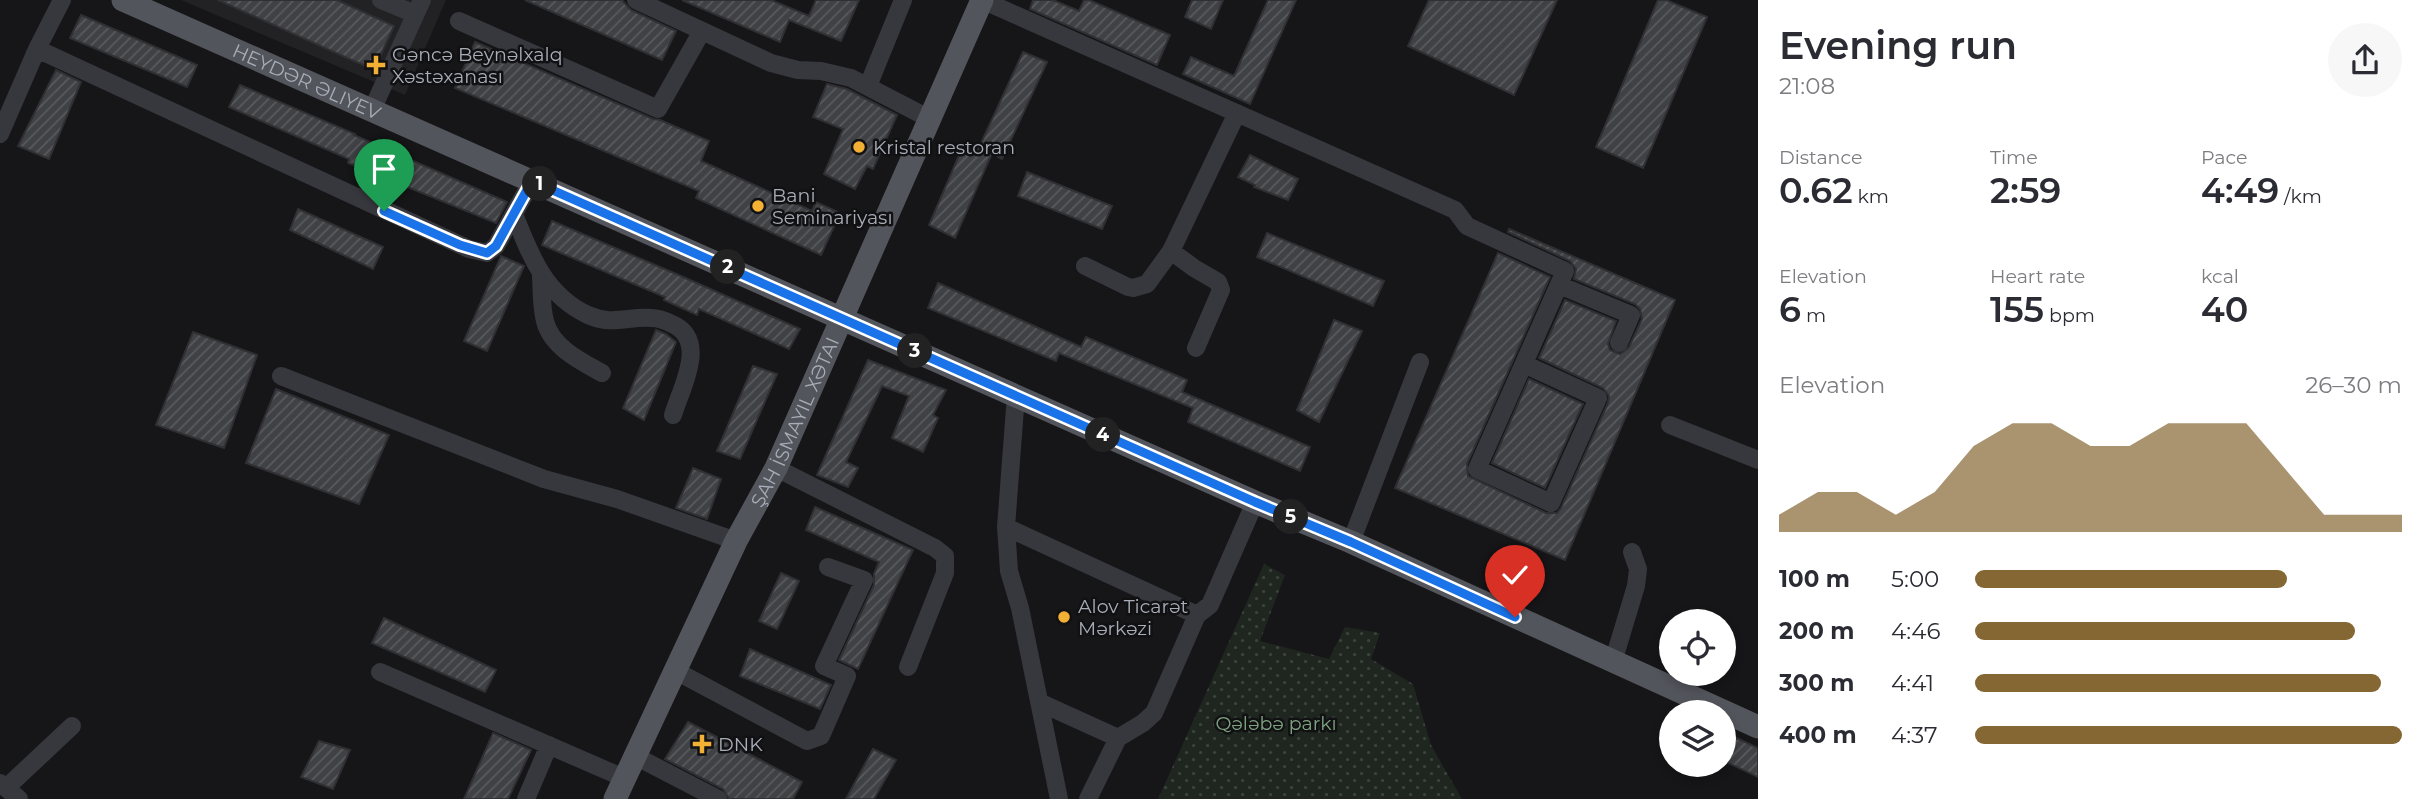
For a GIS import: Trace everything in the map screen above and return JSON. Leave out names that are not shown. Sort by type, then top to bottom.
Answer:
[{"type":"main road","name":"HEYDƏR ƏLIYEV","points":[[123,0],[1255,502],[1351,542],[1758,727]]},
{"type":"main road","points":[[615,799],[736,541],[776,468],[982,0]]},
{"type":"street","points":[[0,134],[37,48],[62,0]]},
{"type":"street","points":[[372,110],[418,7],[381,0]]},
{"type":"street","points":[[636,0],[771,63],[851,78],[930,119]]},
{"type":"street","points":[[868,86],[903,0]]},
{"type":"street","points":[[982,0],[1455,210],[1467,226],[1565,271],[1477,469],[1551,503],[1598,398],[1524,365]]},
{"type":"street","points":[[459,21],[658,109],[702,32]]},
{"type":"street","points":[[37,48],[469,248],[487,253],[496,246],[532,181]]},
{"type":"street","points":[[1085,266],[1128,287],[1139,288],[1147,284],[1171,251],[1237,113]]},
{"type":"street","points":[[514,214],[541,276],[565,300],[601,320],[615,322],[651,317],[678,326],[685,332],[692,348],[691,359],[673,415]]},
{"type":"street","points":[[1171,251],[1220,285],[1218,298],[1196,348]]},
{"type":"street","points":[[541,276],[545,323],[554,339],[575,358],[603,373]]},
{"type":"street","points":[[1559,285],[1631,316],[1619,343]]},
{"type":"street","points":[[1351,542],[1420,362]]},
{"type":"street","points":[[281,376],[544,479],[617,499],[736,541]]},
{"type":"street","points":[[1016,395],[1006,527],[1009,571],[1041,703],[1059,799]]},
{"type":"street","points":[[1670,425],[1758,460]]},
{"type":"street","points":[[776,468],[936,548],[945,556],[945,573],[908,667]]},
{"type":"street","points":[[1088,799],[1118,738],[1154,713],[1197,615],[1210,605],[1255,502]]},
{"type":"street","points":[[1006,527],[1197,615]]},
{"type":"street","points":[[1613,662],[1636,586],[1638,569],[1632,552]]},
{"type":"street","points":[[674,670],[807,741],[821,736],[847,676],[824,666],[864,580],[828,568]]},
{"type":"street","points":[[380,672],[624,778]]},
{"type":"street","points":[[1041,703],[1118,738]]},
{"type":"street","points":[[8,790],[72,726]]},
{"type":"street","points":[[526,799],[549,745]]},
{"type":"street","points":[[635,756],[718,799]]},
{"type":"shaded area","name":"Gəncə Beynəlxalq Xəstəxanası","points":[[181,0],[446,0],[405,95]]},
{"type":"green space","name":"Qələbə parkı","points":[[1264,564],[1285,575],[1260,641],[1329,659],[1345,627],[1380,633],[1371,659],[1413,684],[1431,745],[1462,799],[1158,799]]},
{"type":"building","points":[[218,0],[337,0],[394,26],[374,70]]},
{"type":"building","points":[[525,0],[622,0],[631,10],[676,31],[662,60]]},
{"type":"building","points":[[682,0],[771,0],[809,16],[816,0],[859,0],[841,41],[789,20],[780,42]]},
{"type":"building","points":[[1033,0],[1053,0],[1079,11],[1084,0],[1089,0],[1170,35],[1157,65],[1030,9]]},
{"type":"building","points":[[1192,0],[1223,0],[1211,29],[1185,17]]},
{"type":"building","points":[[1268,0],[1296,0],[1250,104],[1183,74],[1191,57],[1234,76]]},
{"type":"building","points":[[1429,0],[1557,0],[1514,95],[1408,46]]},
{"type":"building","points":[[1658,0],[1666,0],[1707,17],[1643,168],[1596,147]]},
{"type":"building","points":[[81,15],[197,65],[187,87],[70,38]]},
{"type":"building","points":[[475,42],[709,141],[701,161],[812,211],[816,202],[840,213],[821,255],[696,198],[699,191],[455,88]]},
{"type":"building","points":[[1023,52],[1047,62],[1002,159],[992,153],[955,238],[929,225],[963,146],[977,152]]},
{"type":"building","points":[[56,70],[81,82],[49,159],[18,146]]},
{"type":"building","name":"Kristal restoran","points":[[827,84],[847,89],[897,115],[873,169],[867,166],[855,189],[824,174],[843,129],[813,117]]},
{"type":"building","points":[[240,85],[507,202],[496,223],[348,163],[349,159],[229,107]]},
{"type":"building","points":[[1250,155],[1298,179],[1288,200],[1254,187],[1255,185],[1238,177]]},
{"type":"building","points":[[1027,172],[1112,206],[1102,229],[1018,196]]},
{"type":"building","points":[[298,209],[383,247],[373,269],[290,230]]},
{"type":"building","points":[[552,221],[800,329],[789,349],[699,309],[697,315],[664,300],[665,297],[542,245]]},
{"type":"building","points":[[1509,229],[1675,300],[1565,560],[1395,488],[1498,253],[1550,277],[1467,464],[1468,476],[1546,513],[1557,513],[1608,403],[1609,396],[1603,388],[1539,358],[1565,300],[1616,321],[1608,344],[1610,350],[1620,354],[1629,347],[1642,319],[1640,309],[1635,304],[1574,279],[1576,269],[1570,261],[1508,232]]},
{"type":"building","points":[[1267,233],[1384,281],[1373,306],[1257,257]]},
{"type":"building","points":[[501,256],[524,266],[487,351],[464,341]]},
{"type":"building","points":[[938,283],[1081,347],[1086,337],[1187,380],[1182,392],[1310,447],[1300,471],[1188,422],[1193,408],[1059,353],[1056,361],[928,308]]},
{"type":"building","points":[[1334,320],[1362,331],[1319,422],[1297,410]]},
{"type":"building","points":[[656,330],[676,342],[644,420],[623,408]]},
{"type":"building","points":[[193,332],[257,355],[224,448],[156,425]]},
{"type":"building","points":[[868,360],[946,390],[933,415],[938,418],[923,452],[892,438],[909,396],[882,386],[846,462],[858,468],[848,487],[817,475]]},
{"type":"building","points":[[753,366],[777,374],[740,459],[717,451]]},
{"type":"building","points":[[1529,379],[1583,404],[1545,488],[1492,463]]},
{"type":"building","points":[[276,389],[389,435],[359,504],[246,463]]},
{"type":"building","points":[[693,468],[721,479],[707,519],[676,508]]},
{"type":"building","points":[[815,507],[913,550],[858,669],[839,660],[874,585],[874,574],[879,562],[806,530]]},
{"type":"building","points":[[781,573],[799,581],[777,629],[759,621]]},
{"type":"building","points":[[384,618],[496,670],[485,692],[372,643]]},
{"type":"building","points":[[750,649],[831,685],[820,709],[740,676]]},
{"type":"building","name":"DNK","points":[[688,722],[802,782],[793,799],[729,799],[723,789],[665,759]]},
{"type":"building","points":[[493,733],[531,750],[508,799],[464,799]]},
{"type":"building","points":[[1736,738],[1758,748],[1758,777],[1736,767]]},
{"type":"building","points":[[319,741],[350,750],[333,789],[301,777]]},
{"type":"building","points":[[873,749],[896,760],[874,799],[846,799]]},
{"type":"place","name":"Gəncə Beynəlxalq Xəstəxanası","points":[[376,65]]},
{"type":"place","name":"Kristal restoran","points":[[859,147]]},
{"type":"place","name":"Bani Seminariyası","points":[[758,206]]},
{"type":"place","name":"Alov Ticarət Mərkəzi","points":[[1064,617]]},
{"type":"place","name":"DNK","points":[[702,744]]},
{"type":"route","points":[[384,211],[460,245],[487,253],[496,246],[532,181],[1515,617]]}]
